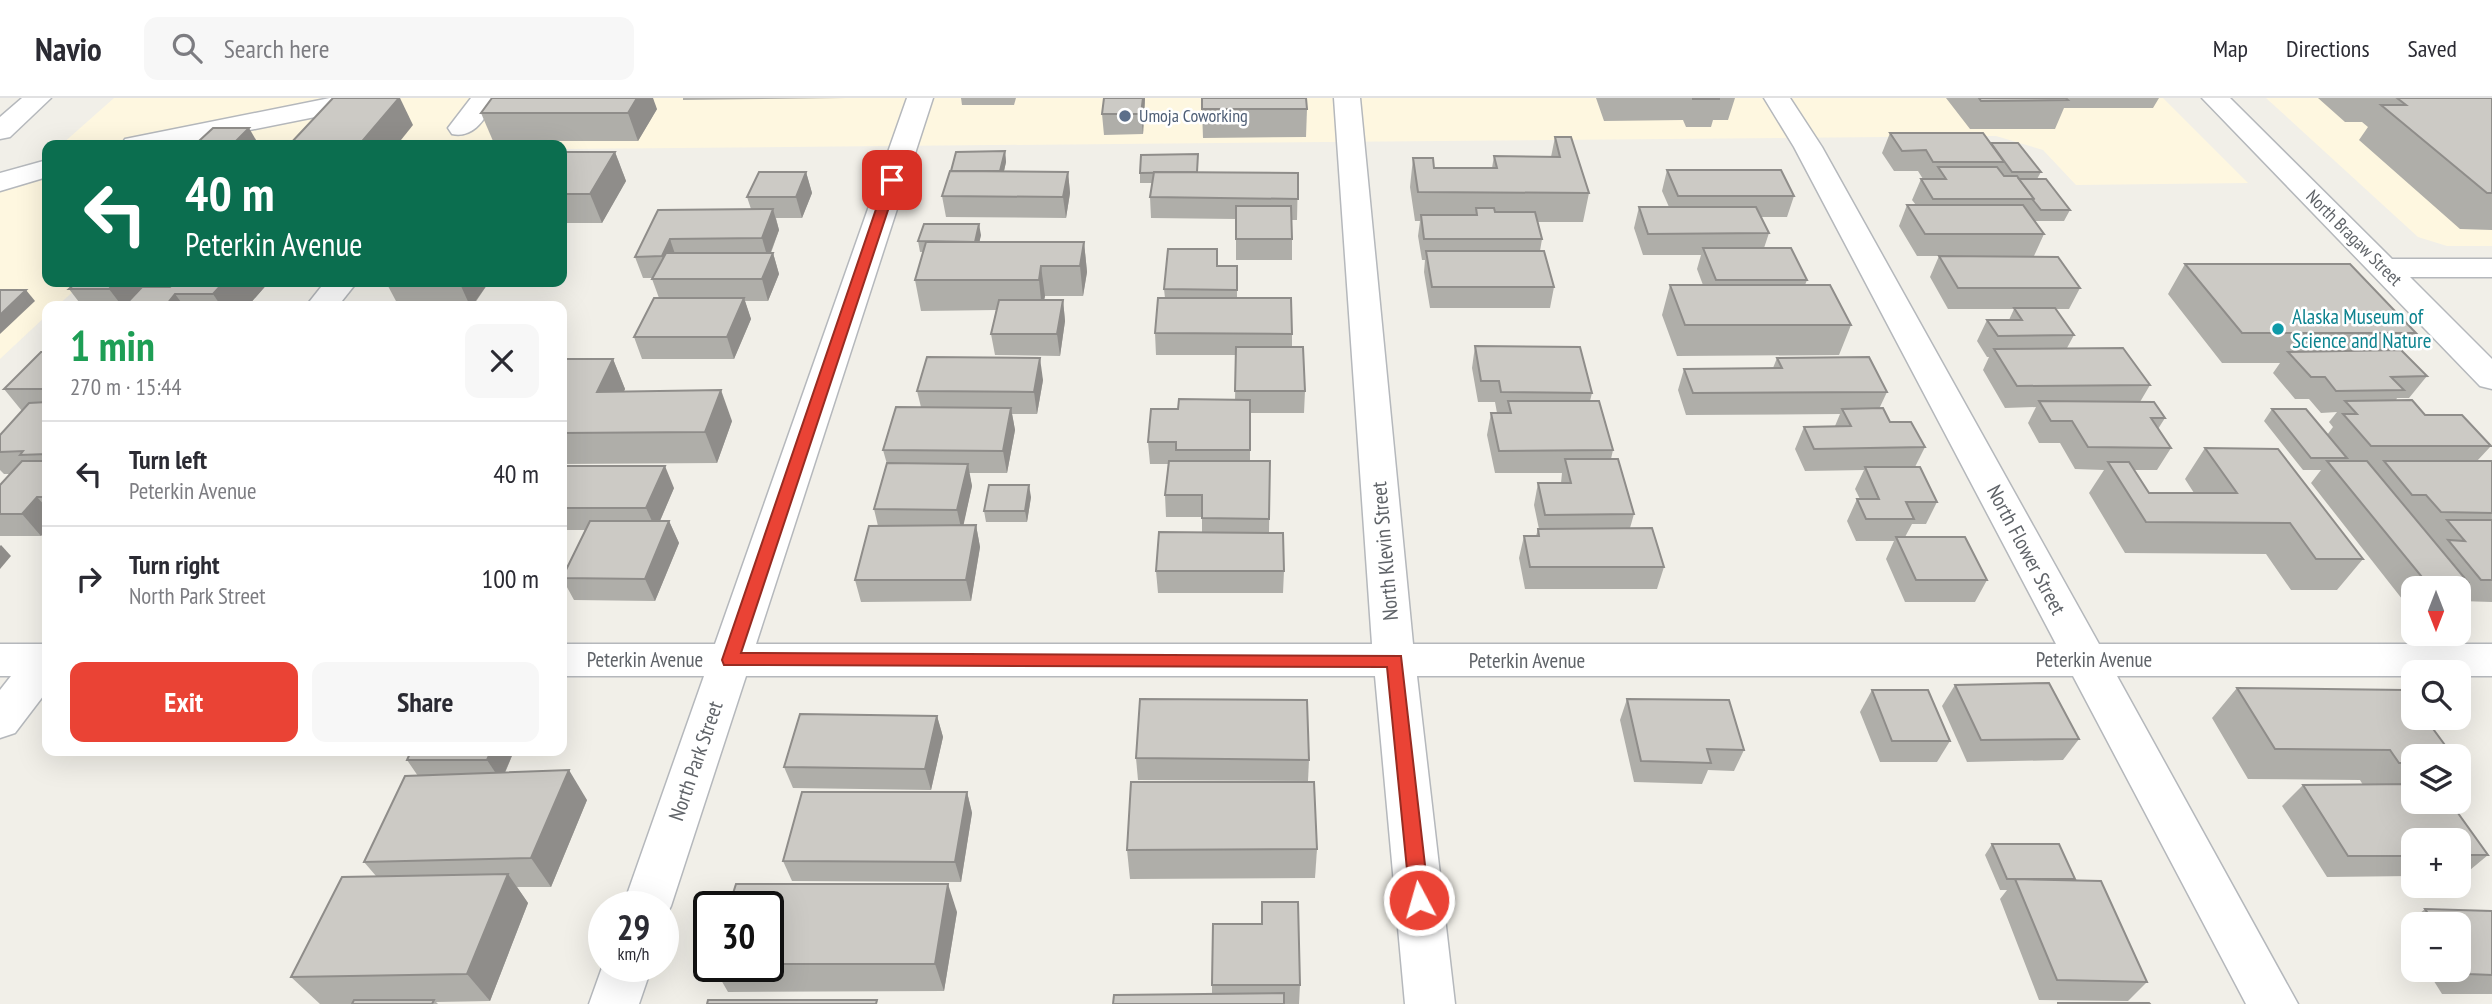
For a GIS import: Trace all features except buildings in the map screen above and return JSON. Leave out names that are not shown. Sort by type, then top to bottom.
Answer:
[{"type":"street","points":[[0,131],[38,98]]},
{"type":"street","points":[[160,140],[370,98]]},
{"type":"street","points":[[462,128],[485,98]]},
{"type":"street","name":"North Park Street","points":[[652,891],[920,98]]},
{"type":"street","name":"North Klevin Street","points":[[1348,98],[1395,661],[1430,1004]]},
{"type":"street","name":"North Flower Street","points":[[1777,98],[1808,147],[2273,1004]]},
{"type":"street","name":"North Bragaw Street","points":[[2215,98],[2492,379]]},
{"type":"street","points":[[0,182],[42,169]]},
{"type":"street","points":[[2383,268],[2492,268]]},
{"type":"street","points":[[326,301],[337,287]]},
{"type":"street","points":[[0,660],[42,660]]},
{"type":"street","name":"Peterkin Avenue","points":[[567,660],[2492,660]]},
{"type":"street","points":[[0,721],[42,666]]},
{"type":"street","points":[[614,1004],[622,982]]},
{"type":"shaded area","points":[[114,98],[2163,98],[2248,183],[2076,185],[2043,150],[1996,136],[567,149],[567,140],[67,140]]},
{"type":"shaded area","points":[[2266,98],[2492,98],[2492,246],[2447,246],[2418,237]]},
{"type":"shaded area","points":[[42,160],[42,287],[78,287],[63,301],[42,301],[42,320],[0,359],[0,189]]},
{"type":"place","name":"Umoja Coworking","points":[[1125,116]]},
{"type":"place","name":"Alaska Museum of Science and Nature","points":[[2278,329]]},
{"type":"route","points":[[892,180],[730,660],[1395,661],[1419,900]]}]
